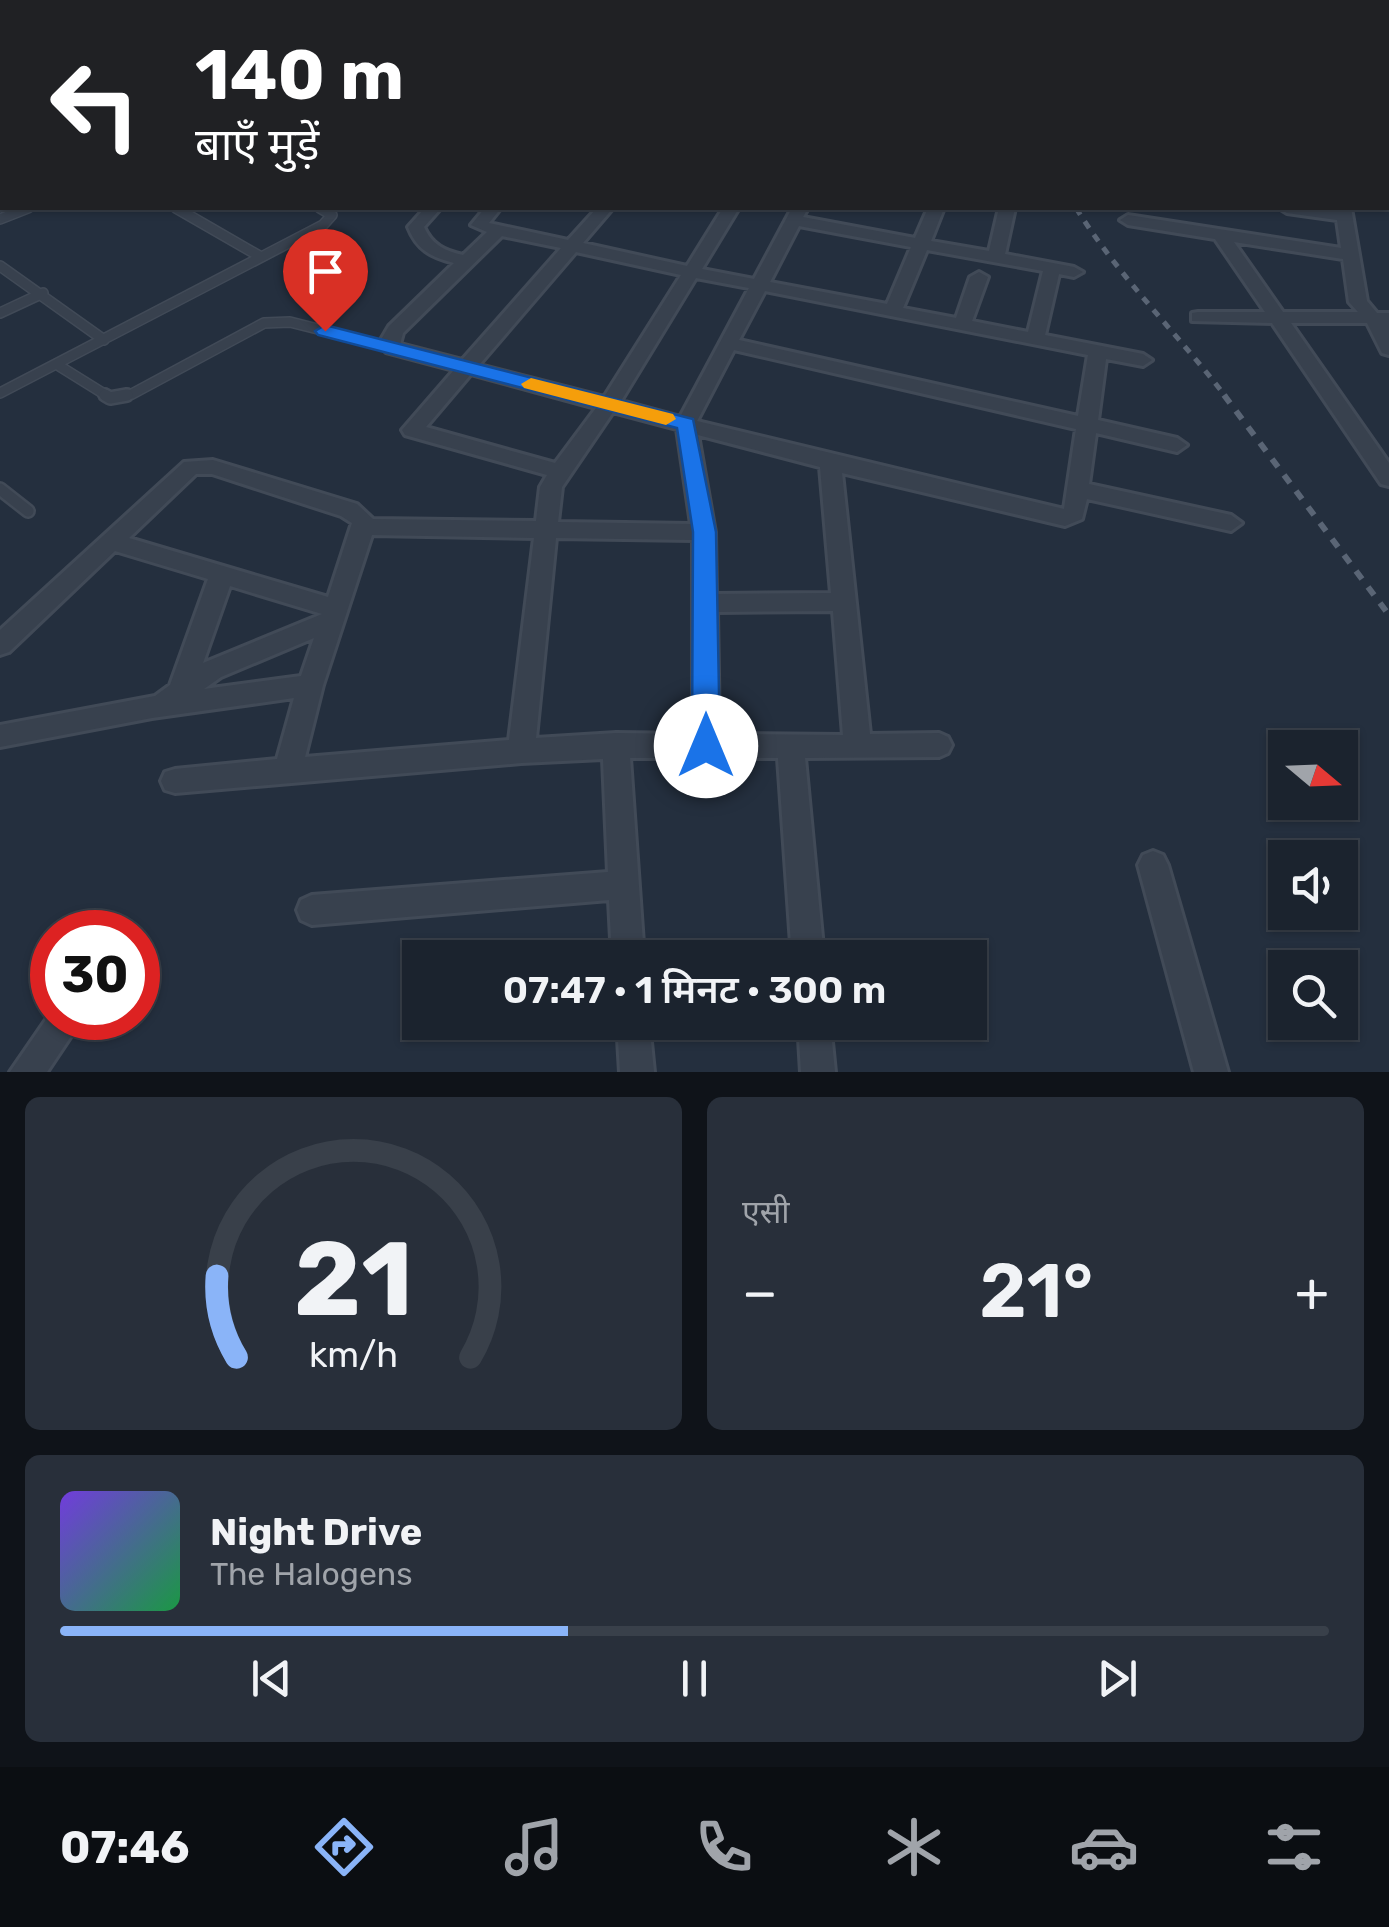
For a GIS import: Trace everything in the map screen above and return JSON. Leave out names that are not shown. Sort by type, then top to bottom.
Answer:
[{"type":"street","points":[[431,210],[416,227],[422,242],[436,254],[467,261]]},
{"type":"street","points":[[492,210],[479,226],[1142,360]]},
{"type":"street","points":[[558,472],[412,430],[603,210]]},
{"type":"street","points":[[521,751],[547,500],[558,472],[610,403],[730,210]]},
{"type":"street","points":[[894,311],[935,210]]},
{"type":"street","points":[[996,259],[1007,210]]},
{"type":"street","points":[[1316,210],[1344,212],[1358,302],[1381,318],[1389,349]]},
{"type":"street","points":[[706,746],[704,532],[686,424],[796,214],[920,246],[1074,272]]},
{"type":"street","points":[[1128,220],[1351,255]]},
{"type":"street","points":[[498,230],[389,337],[393,348],[830,463],[1065,518],[1074,513],[1098,352]]},
{"type":"street","points":[[1222,235],[1389,478]]},
{"type":"street","points":[[1035,340],[1052,268]]},
{"type":"street","points":[[962,325],[979,277]]},
{"type":"street","points":[[1198,316],[1381,318]]},
{"type":"street","points":[[727,343],[1177,445]]},
{"type":"street","points":[[830,463],[858,747]]},
{"type":"street","points":[[0,646],[182,473],[201,464],[349,510],[362,519],[364,527],[332,614],[288,770]]},
{"type":"street","points":[[1078,488],[1231,523]]},
{"type":"street","points":[[364,527],[704,532]]},
{"type":"street","points":[[110,541],[222,574],[332,614]]},
{"type":"street","points":[[171,698],[222,574]]},
{"type":"street","points":[[705,603],[844,602]]},
{"type":"street","points":[[171,698],[212,670],[332,614]]},
{"type":"street","points":[[0,736],[171,698],[310,685]]},
{"type":"street","points":[[616,744],[627,940]]},
{"type":"street","points":[[176,781],[616,744],[791,749],[940,745]]},
{"type":"street","points":[[791,749],[807,940]]},
{"type":"street","points":[[1152,865],[1211,1072]]},
{"type":"street","points":[[312,910],[623,886]]},
{"type":"street","points":[[27,1072],[51,1040]]},
{"type":"street","points":[[634,1040],[636,1072]]},
{"type":"street","points":[[815,1040],[818,1072]]},
{"type":"lane","points":[[179,210],[260,257]]},
{"type":"lane","points":[[0,393],[331,219],[332,215],[323,210]]},
{"type":"lane","points":[[0,266],[104,340]]},
{"type":"lane","points":[[0,313],[43,293]]},
{"type":"lane","points":[[56,364],[110,398],[132,394],[264,323],[290,322],[393,348]]},
{"type":"lane","points":[[3,496],[28,511]]},
{"type":"railway","points":[[1077,210],[1111,258],[1226,397]]},
{"type":"railway","points":[[1224,395],[1389,615]]},
{"type":"slow traffic","points":[[531,384],[666,419]]},
{"type":"route","points":[[325,331],[686,424],[704,532],[706,746]]}]
